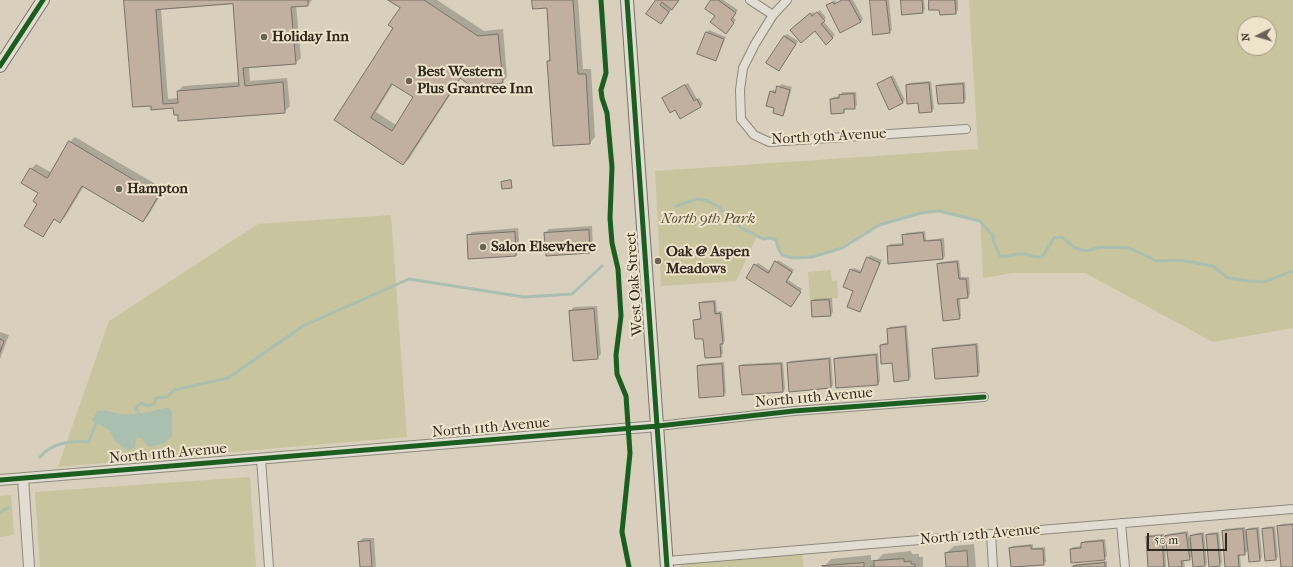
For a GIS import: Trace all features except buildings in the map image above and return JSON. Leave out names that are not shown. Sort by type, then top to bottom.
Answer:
[{"type":"main road","points":[[0,66],[43,0]]},
{"type":"main road","name":"West Oak Street","points":[[627,0],[667,564]]},
{"type":"street","points":[[750,0],[773,15]]},
{"type":"street","name":"North 9th Avenue","points":[[787,0],[773,15],[760,34],[743,68],[740,90],[741,119],[754,135],[769,142],[966,129]]},
{"type":"street","name":"North 11th Avenue","points":[[0,480],[658,426],[794,411],[984,397]]},
{"type":"street","points":[[261,459],[269,567]]},
{"type":"street","points":[[23,478],[29,567]]},
{"type":"street","name":"North 12th Avenue","points":[[667,564],[991,534],[1293,509]]},
{"type":"street","points":[[1121,524],[1125,567]]},
{"type":"street","points":[[991,534],[993,567]]},
{"type":"green space","name":"North 9th Park","points":[[969,0],[1293,0],[1293,328],[1213,342],[1085,273],[1013,273],[983,278],[980,214],[980,221],[943,212],[915,214],[879,225],[835,250],[802,258],[788,257],[779,249],[776,240],[757,236],[736,281],[661,286],[655,171],[978,149]]},
{"type":"green space","points":[[391,215],[407,437],[58,467],[109,321],[258,224]]},
{"type":"green space","points":[[831,270],[832,281],[837,280],[838,298],[810,300],[808,272]]},
{"type":"green space","points":[[250,477],[256,567],[40,567],[35,492]]},
{"type":"green space","points":[[11,495],[14,535],[0,537],[0,496]]},
{"type":"green space","points":[[802,551],[803,567],[681,567],[680,562]]},
{"type":"shaded area","points":[[169,407],[172,412],[172,436],[165,443],[149,447],[141,438],[136,438],[135,448],[127,450],[116,442],[109,430],[92,420],[98,411],[104,410],[122,414],[134,414],[146,413]]},
{"type":"waterway","points":[[676,206],[697,199],[708,201],[719,207],[740,227],[763,239],[771,238],[776,240],[782,255],[793,258],[812,257],[842,248],[879,225],[921,213],[939,211],[980,221],[993,236],[994,243],[1000,256],[1020,254],[1042,257],[1054,238],[1062,237],[1075,248],[1087,251],[1101,247],[1129,248],[1157,261],[1180,260],[1213,266],[1228,278],[1264,282],[1293,271]]},
{"type":"waterway","points":[[137,414],[139,414],[136,408],[141,403],[148,406],[154,404],[156,398],[167,397],[174,390],[228,378],[303,326],[409,279],[524,297],[572,294],[602,266]]},
{"type":"waterway","points":[[40,457],[50,448],[62,444],[69,442],[89,442],[96,423],[100,422]]},
{"type":"waterway","points":[[0,512],[8,508]]},
{"type":"cycle path","points":[[0,66],[43,0]]},
{"type":"cycle path","points":[[601,0],[606,73],[601,90],[607,113],[612,167],[610,218],[612,243],[618,269],[621,316],[616,355],[617,374],[626,396],[630,453],[622,532],[629,567]]},
{"type":"cycle path","points":[[627,0],[667,567]]},
{"type":"cycle path","points":[[0,480],[658,426],[794,411],[984,397]]},
{"type":"place","name":"Holiday Inn","points":[[264,37]]},
{"type":"place","name":"Best Western Plus Grantree Inn","points":[[409,81]]},
{"type":"place","name":"Hampton","points":[[119,189]]},
{"type":"place","name":"Salon Elsewhere","points":[[483,247]]},
{"type":"place","name":"Oak @ Aspen Meadows","points":[[658,261]]}]
